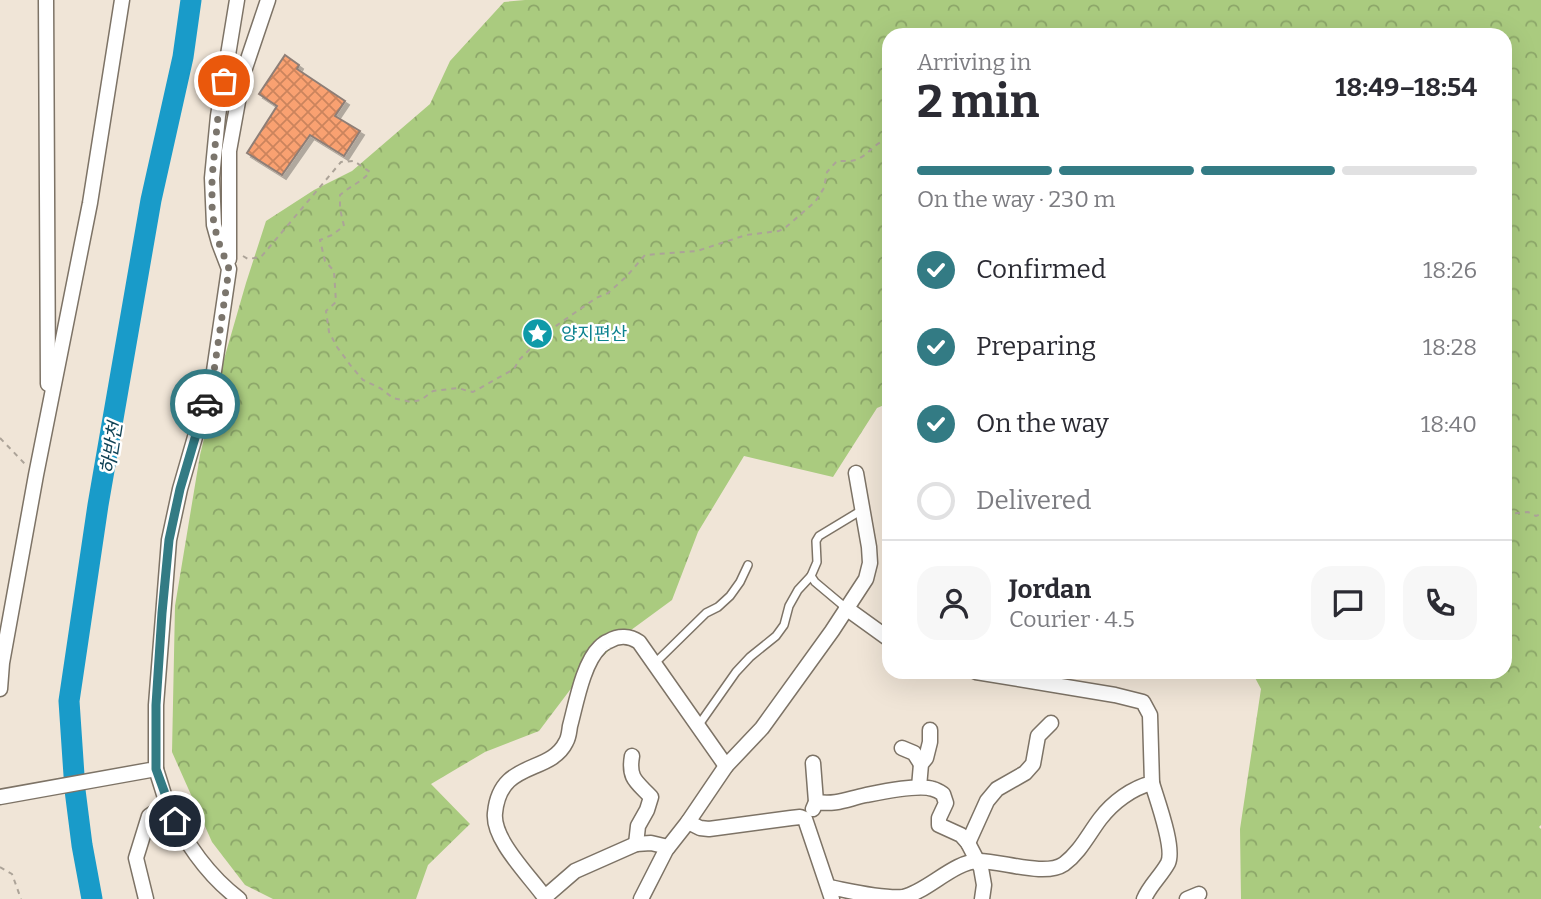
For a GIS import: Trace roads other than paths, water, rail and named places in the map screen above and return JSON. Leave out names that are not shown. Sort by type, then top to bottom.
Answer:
[{"type":"street","points":[[46,0],[47,380],[51,399]]},
{"type":"street","points":[[0,689],[2,663],[36,475],[90,203],[122,0]]},
{"type":"street","points":[[229,269],[214,225],[212,178],[218,116],[237,0]]},
{"type":"street","points":[[239,899],[225,888],[197,856],[175,821],[149,770],[169,540],[180,489],[214,371],[229,269],[229,151],[243,74],[268,0]]},
{"type":"street","points":[[641,899],[668,847],[726,766],[762,728],[866,579],[870,563],[869,547],[856,473]]},
{"type":"street","points":[[846,608],[882,634]]},
{"type":"street","points":[[668,847],[651,843],[636,844],[575,871],[545,898],[508,849],[498,831],[494,815],[506,783],[521,771],[560,752],[568,740],[582,682],[590,662],[600,646],[614,638],[631,637],[639,642],[726,766]]},
{"type":"street","points":[[1038,679],[1143,702],[1150,715],[1152,783],[1171,856],[1144,899]]},
{"type":"street","points":[[968,843],[987,801],[996,789],[1025,773],[1032,764],[1038,736],[1051,723]]},
{"type":"street","points":[[919,787],[921,764],[926,758],[930,730]]},
{"type":"street","points":[[902,748],[914,753],[921,764]]},
{"type":"street","points":[[632,756],[632,774],[637,784],[651,797],[638,825],[636,844]]},
{"type":"street","points":[[805,819],[817,802],[813,763]]},
{"type":"street","points":[[4,797],[149,770]]},
{"type":"street","points":[[805,819],[830,893],[901,897],[976,861],[1047,869],[1061,867],[1076,854],[1100,819],[1116,802],[1143,785],[1152,783]]},
{"type":"street","points":[[817,802],[842,803],[866,795],[919,787],[932,788],[943,794],[946,803],[939,818],[939,825],[961,835],[968,843],[981,868],[984,885],[982,899]]},
{"type":"street","points":[[146,899],[136,859],[149,816],[167,804]]},
{"type":"street","points":[[688,822],[709,829],[800,817],[805,819]]},
{"type":"lane","points":[[697,727],[736,672],[776,636],[784,625],[793,598],[811,576],[817,562],[816,541],[819,537],[862,510]]},
{"type":"lane","points":[[654,663],[706,613],[730,596],[748,565]]},
{"type":"lane","points":[[811,576],[846,608]]},
{"type":"waterway","name":"하반천","points":[[92,899],[75,790],[69,701],[98,505],[151,200],[183,57],[191,0]]},
{"type":"place","name":"양지편산","points":[[538,334]]}]
